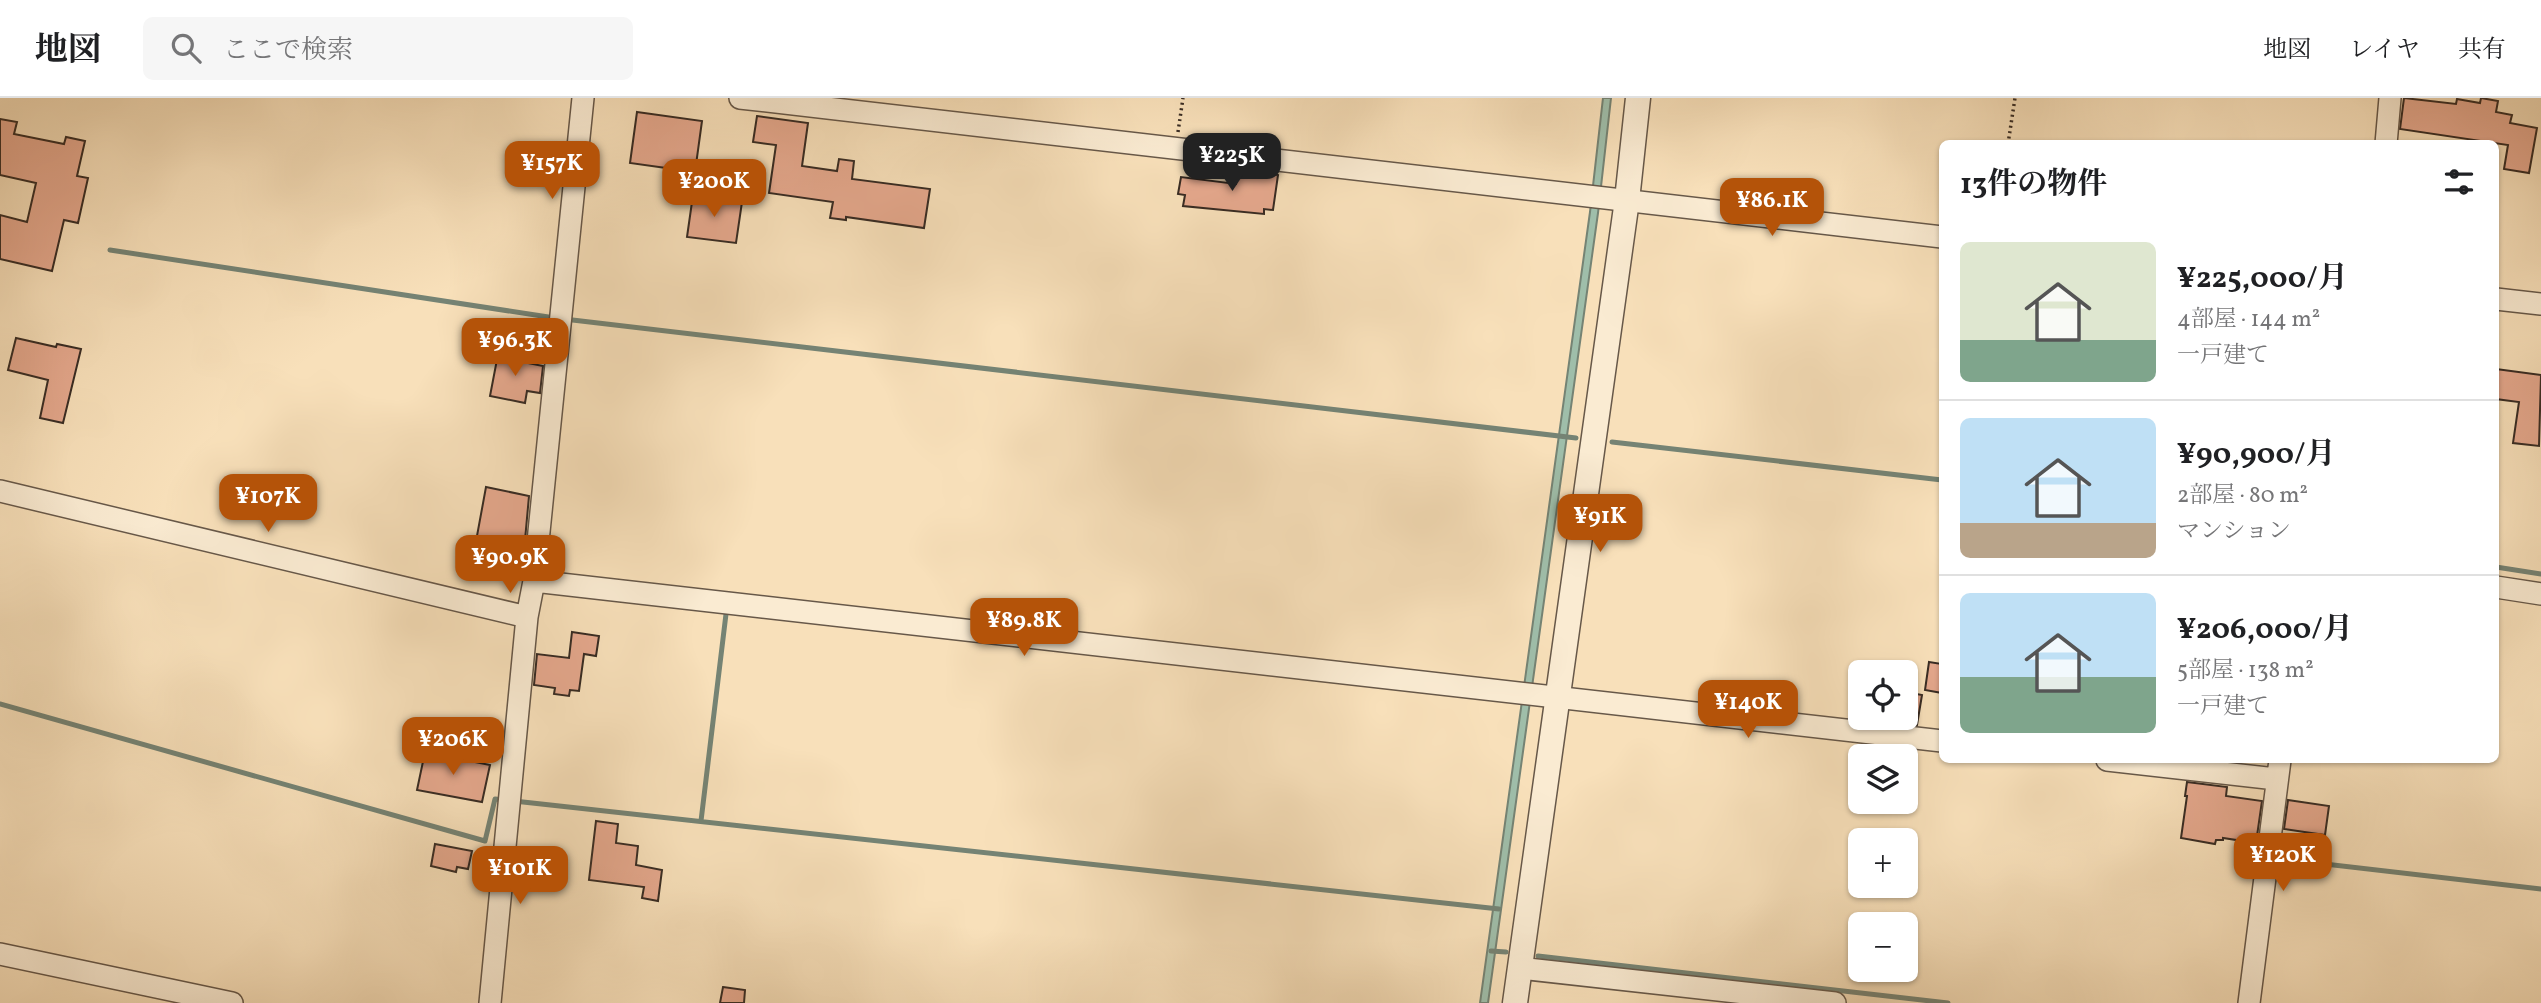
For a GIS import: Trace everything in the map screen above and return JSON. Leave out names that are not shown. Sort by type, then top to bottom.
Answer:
[{"type":"street","points":[[490,1003],[527,617],[534,581],[583,98]]},
{"type":"street","points":[[740,98],[1939,237]]},
{"type":"street","points":[[1514,1003],[1520,968],[1537,695],[1607,198],[1638,98]]},
{"type":"street","points":[[2386,140],[2390,98]]},
{"type":"street","points":[[2499,299],[2541,304]]},
{"type":"street","points":[[0,491],[527,617]]},
{"type":"street","points":[[534,581],[1939,741]]},
{"type":"street","points":[[2499,587],[2541,594]]},
{"type":"street","points":[[2164,763],[2278,769],[2249,1003]]},
{"type":"street","points":[[0,954],[232,1003]]},
{"type":"street","points":[[1520,968],[1835,1003]]},
{"type":"path","points":[[1176,148],[1183,98]]},
{"type":"path","points":[[2009,140],[2015,98]]},
{"type":"shaded area","points":[[1603,98],[1611,98],[1598,213],[1488,1003],[1480,1003],[1590,212]]},
{"type":"building","points":[[2404,98],[2456,104],[2457,99],[2480,103],[2481,98],[2498,101],[2496,112],[2512,115],[2510,123],[2537,128],[2529,173],[2504,169],[2508,145],[2499,144],[2499,140],[2474,140],[2400,129]]},
{"type":"building","points":[[637,112],[702,121],[695,172],[630,163]]},
{"type":"building","points":[[757,116],[808,123],[802,166],[837,171],[839,159],[854,161],[852,179],[930,189],[924,228],[846,217],[846,220],[830,218],[833,202],[769,193],[776,145],[753,142]]},
{"type":"building","points":[[0,119],[17,122],[14,134],[64,144],[66,137],[85,141],[77,176],[88,178],[78,223],[64,220],[52,271],[0,259],[0,215],[27,222],[36,183],[0,175]]},
{"type":"building","points":[[1238,169],[1278,175],[1273,210],[1264,209],[1264,214],[1183,206],[1185,195],[1178,194],[1181,177],[1236,184]]},
{"type":"building","points":[[693,195],[742,202],[736,243],[687,237]]},
{"type":"building","points":[[16,338],[56,347],[57,344],[81,349],[63,423],[40,418],[48,380],[8,370]]},
{"type":"building","points":[[499,349],[515,352],[513,360],[543,366],[540,393],[527,391],[525,403],[490,396]]},
{"type":"building","points":[[2499,369],[2541,375],[2539,446],[2513,443],[2519,402],[2499,399]]},
{"type":"building","points":[[486,487],[529,496],[522,573],[472,563]]},
{"type":"building","points":[[572,632],[599,636],[596,656],[584,654],[579,691],[570,690],[569,696],[554,694],[555,688],[534,685],[537,654],[569,658]]},
{"type":"building","points":[[1929,662],[1939,664],[1939,692],[1925,690]]},
{"type":"building","points":[[1918,694],[1922,695],[1918,719]]},
{"type":"building","points":[[425,752],[490,765],[482,802],[417,790]]},
{"type":"building","points":[[2187,782],[2227,787],[2226,796],[2262,801],[2256,843],[2223,838],[2216,840],[2215,844],[2181,838]]},
{"type":"building","points":[[2288,800],[2329,806],[2325,835],[2284,829]]},
{"type":"building","points":[[596,821],[618,824],[616,843],[638,846],[636,865],[662,870],[658,901],[642,898],[644,887],[589,880]]},
{"type":"building","points":[[435,844],[472,851],[468,869],[457,867],[456,872],[431,866]]},
{"type":"building","points":[[723,987],[745,990],[744,1003],[720,1003]]},
{"type":"waterway","points":[[110,250],[555,318]]},
{"type":"waterway","points":[[564,319],[1576,438]]},
{"type":"waterway","points":[[1612,442],[1939,480]]},
{"type":"waterway","points":[[2499,567],[2541,574]]},
{"type":"waterway","points":[[701,821],[726,614]]},
{"type":"waterway","points":[[0,704],[485,841],[495,799],[504,800]]},
{"type":"waterway","points":[[514,801],[1499,909]]},
{"type":"waterway","points":[[2282,859],[2541,889]]},
{"type":"waterway","points":[[1491,951],[1506,952]]},
{"type":"waterway","points":[[1538,956],[1948,1003]]}]
